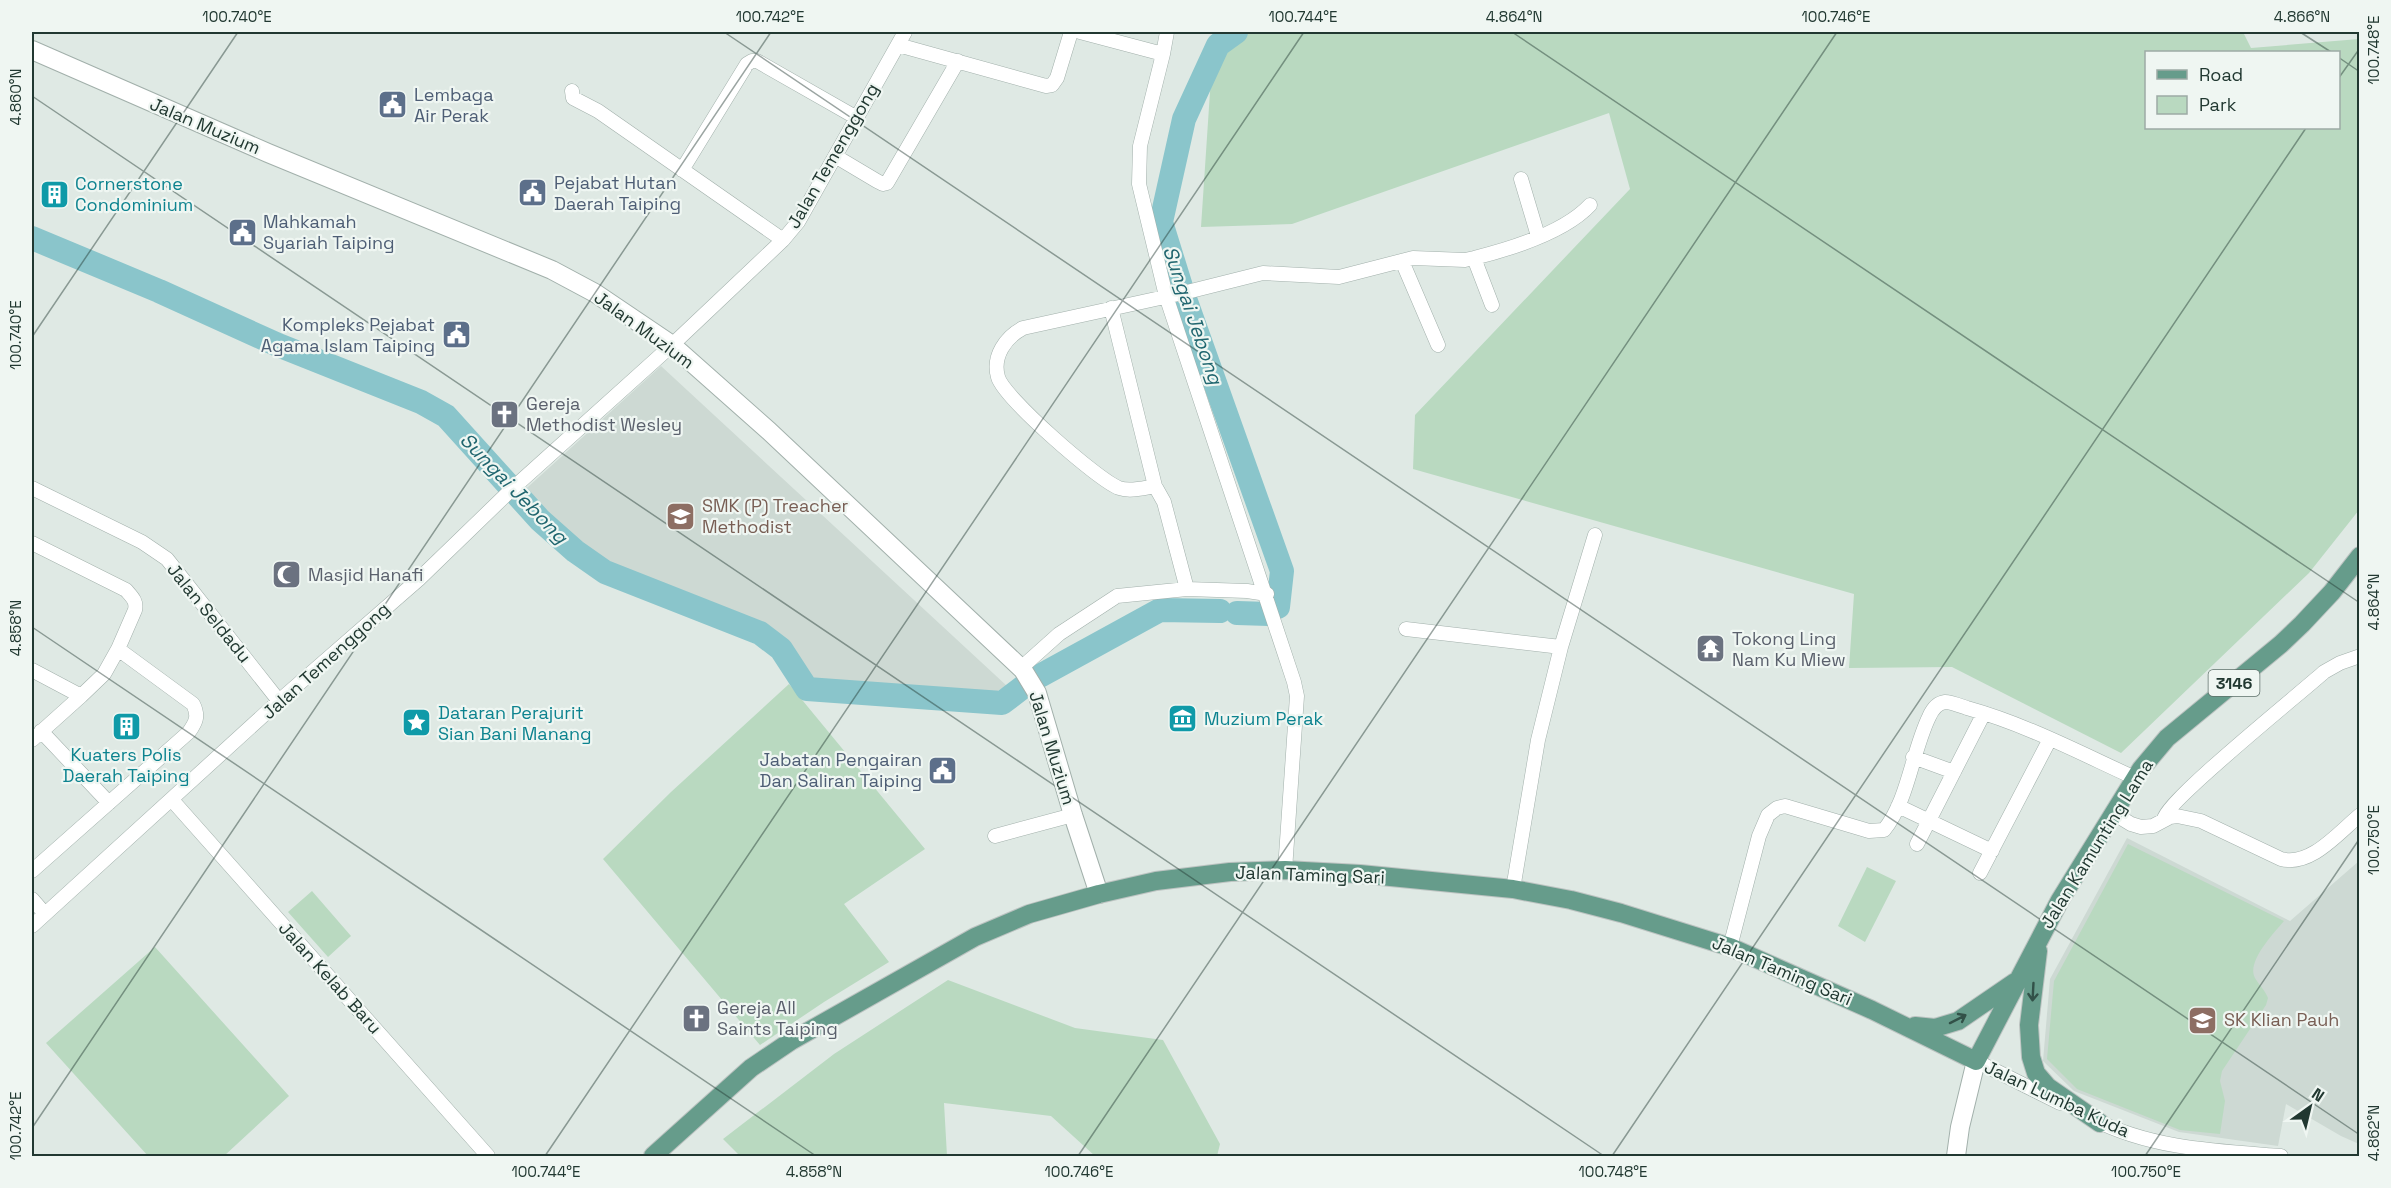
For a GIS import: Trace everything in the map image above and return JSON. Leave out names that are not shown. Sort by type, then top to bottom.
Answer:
[{"type":"main road","name":"Jalan Kamunting Lama","points":[[1976,1061],[2060,900],[2135,778],[2167,738],[2281,644],[2332,591],[2360,556]]},
{"type":"main road","name":"Jalan Taming Sari","points":[[653,1156],[751,1068],[790,1041],[975,937],[1029,914],[1099,894],[1156,881],[1230,872],[1285,870],[1360,874],[1513,889],[1571,900],[1730,947],[1902,1024],[1976,1061]]},
{"type":"main road","points":[[2042,934],[2035,966],[2030,1025],[2031,1057],[2036,1073],[2048,1088],[2100,1123]]},
{"type":"main road","points":[[1902,1024],[1935,1028],[1958,1021],[2016,981]]},
{"type":"street","name":"Jalan Temenggong","points":[[32,926],[279,701],[419,579],[512,489],[672,345],[783,240],[798,222],[905,32]]},
{"type":"street","points":[[898,45],[1046,86],[1052,85],[1057,78],[1071,32]]},
{"type":"street","points":[[1080,32],[1163,54]]},
{"type":"street","points":[[1167,32],[1140,146],[1139,184],[1166,296],[1267,594],[1297,696],[1285,870]]},
{"type":"street","name":"Jalan Muzium","points":[[32,50],[257,148],[552,270],[595,293],[672,345],[769,431],[1020,668],[1031,681],[1037,693],[1072,815],[1099,894]]},
{"type":"street","points":[[682,170],[747,64],[752,61],[758,61],[857,118]]},
{"type":"street","points":[[835,156],[877,182],[887,183],[958,61]]},
{"type":"street","points":[[572,91],[573,98],[597,111],[783,240]]},
{"type":"street","points":[[1521,179],[1538,236]]},
{"type":"street","points":[[1155,486],[1135,490],[1121,489],[1107,482],[1018,404],[998,377],[997,364],[1006,339],[1023,327],[1263,273],[1339,277],[1413,258],[1465,260],[1474,258],[1553,231],[1582,213],[1590,205]]},
{"type":"street","points":[[1474,258],[1492,305]]},
{"type":"street","points":[[1402,261],[1438,345]]},
{"type":"street","points":[[1111,308],[1155,486],[1164,502],[1187,589]]},
{"type":"street","name":"Jalan Seldadu","points":[[32,488],[142,542],[167,559],[279,701]]},
{"type":"street","points":[[1513,889],[1538,740],[1561,647],[1595,535]]},
{"type":"street","points":[[32,545],[126,590],[136,604],[118,649],[104,674],[36,736],[110,803]]},
{"type":"street","points":[[1020,668],[1059,634],[1117,597],[1187,589],[1267,594]]},
{"type":"street","points":[[1406,629],[1561,647]]},
{"type":"street","points":[[32,871],[189,732],[196,723],[197,713],[193,704],[118,649]]},
{"type":"street","points":[[2164,819],[2164,815],[2171,806],[2197,782],[2324,672],[2360,656]]},
{"type":"street","points":[[32,670],[81,696]]},
{"type":"street","points":[[1730,947],[1759,836],[1768,815],[1777,808],[1785,806],[1869,831],[1884,830],[1893,819],[1913,757],[1935,706],[1945,702],[1984,713],[2050,739],[2135,778]]},
{"type":"street","points":[[1917,844],[1984,713]]},
{"type":"street","points":[[1980,873],[2050,739]]},
{"type":"street","points":[[1913,757],[1954,772]]},
{"type":"street","name":"Jalan Kelab Baru","points":[[172,800],[488,1156]]},
{"type":"street","points":[[1898,806],[1992,850]]},
{"type":"street","points":[[2113,813],[2141,827],[2153,826],[2164,819],[2177,816],[2201,821],[2290,862],[2316,851],[2360,815]]},
{"type":"street","points":[[995,836],[1072,815]]},
{"type":"street","points":[[32,899],[45,914]]},
{"type":"street","points":[[1956,1156],[1960,1127],[1976,1061]]},
{"type":"street","name":"Jalan Lumba Kuda","points":[[1976,1061],[2100,1123],[2130,1135],[2183,1148],[2281,1156]]},
{"type":"shaded area","name":"SMK (P) Treacher Methodist","points":[[661,366],[1007,686],[984,698],[807,689],[781,649],[705,608],[605,572],[558,536],[518,496]]},
{"type":"shaded area","name":"SK Klian Pauh","points":[[2127,838],[2290,921],[2359,861],[2359,1144],[2286,1104],[2278,1146],[2179,1132],[2074,1091],[2043,1061],[2050,979]]},
{"type":"green space","points":[[1214,32],[2243,32],[2251,48],[2359,39],[2359,510],[2309,573],[2121,753],[1952,667],[1849,668],[1854,594],[1413,469],[1415,415],[1630,189],[1609,113],[1292,224],[1201,227]]},
{"type":"green space","points":[[789,684],[925,849],[844,904],[889,962],[760,1045],[603,859],[671,792]]},
{"type":"green space","name":"SK Klian Pauh","points":[[2128,844],[2284,921],[2262,948],[2254,964],[2255,978],[2268,998],[2266,1005],[2222,1071],[2220,1081],[2225,1101],[2220,1134],[2180,1130],[2077,1089],[2047,1059],[2054,981]]},
{"type":"green space","points":[[1867,867],[1896,881],[1865,942],[1838,926]]},
{"type":"green space","points":[[312,891],[351,936],[328,957],[288,912]]},
{"type":"green space","points":[[155,947],[289,1096],[224,1156],[148,1156],[46,1043]]},
{"type":"green space","points":[[948,980],[1075,1028],[1163,1040],[1220,1144],[1217,1156],[1095,1156],[1051,1116],[944,1103],[947,1156],[740,1156],[723,1139],[834,1054]]},
{"type":"waterway","name":"Sungai Jebong","points":[[1236,32],[1218,45],[1184,119],[1161,222],[1183,293],[1282,571],[1278,607]]},
{"type":"waterway","name":"Sungai Jebong","points":[[32,238],[159,291],[278,345],[421,402],[446,416],[540,520],[575,551],[605,572],[760,633],[781,649],[807,689],[1002,703],[1023,687]]},
{"type":"waterway","name":"Sungai Jebong","points":[[1036,678],[1160,610],[1220,611]]},
{"type":"waterway","name":"Sungai Jebong","points":[[1237,613],[1269,614]]},
{"type":"place","name":"Lembaga Air Perak","points":[[393,105]]},
{"type":"place","name":"Pejabat Hutan Daerah Taiping","points":[[533,193]]},
{"type":"place","name":"Cornerstone Condominium","points":[[54,194]]},
{"type":"place","name":"Mahkamah Syariah Taiping","points":[[242,232]]},
{"type":"place","name":"Kompleks Pejabat Agama Islam Taiping","points":[[456,335]]},
{"type":"place","name":"Gereja Methodist Wesley","points":[[505,414]]},
{"type":"place","name":"SMK (P) Treacher Methodist","points":[[681,516]]},
{"type":"place","name":"Masjid Hanafi","points":[[287,575]]},
{"type":"place","name":"Tokong Ling Nam Ku Miew","points":[[1711,649]]},
{"type":"place","name":"Muzium Perak","points":[[1183,719]]},
{"type":"place","name":"Dataran Perajurit Sian Bani Manang","points":[[417,723]]},
{"type":"place","name":"Kuaters Polis Daerah Taiping","points":[[126,726]]},
{"type":"place","name":"Jabatan Pengairan Dan Saliran Taiping","points":[[943,770]]},
{"type":"place","name":"Gereja All Saints Taiping","points":[[696,1018]]},
{"type":"place","name":"SK Klian Pauh","points":[[2203,1020]]}]
